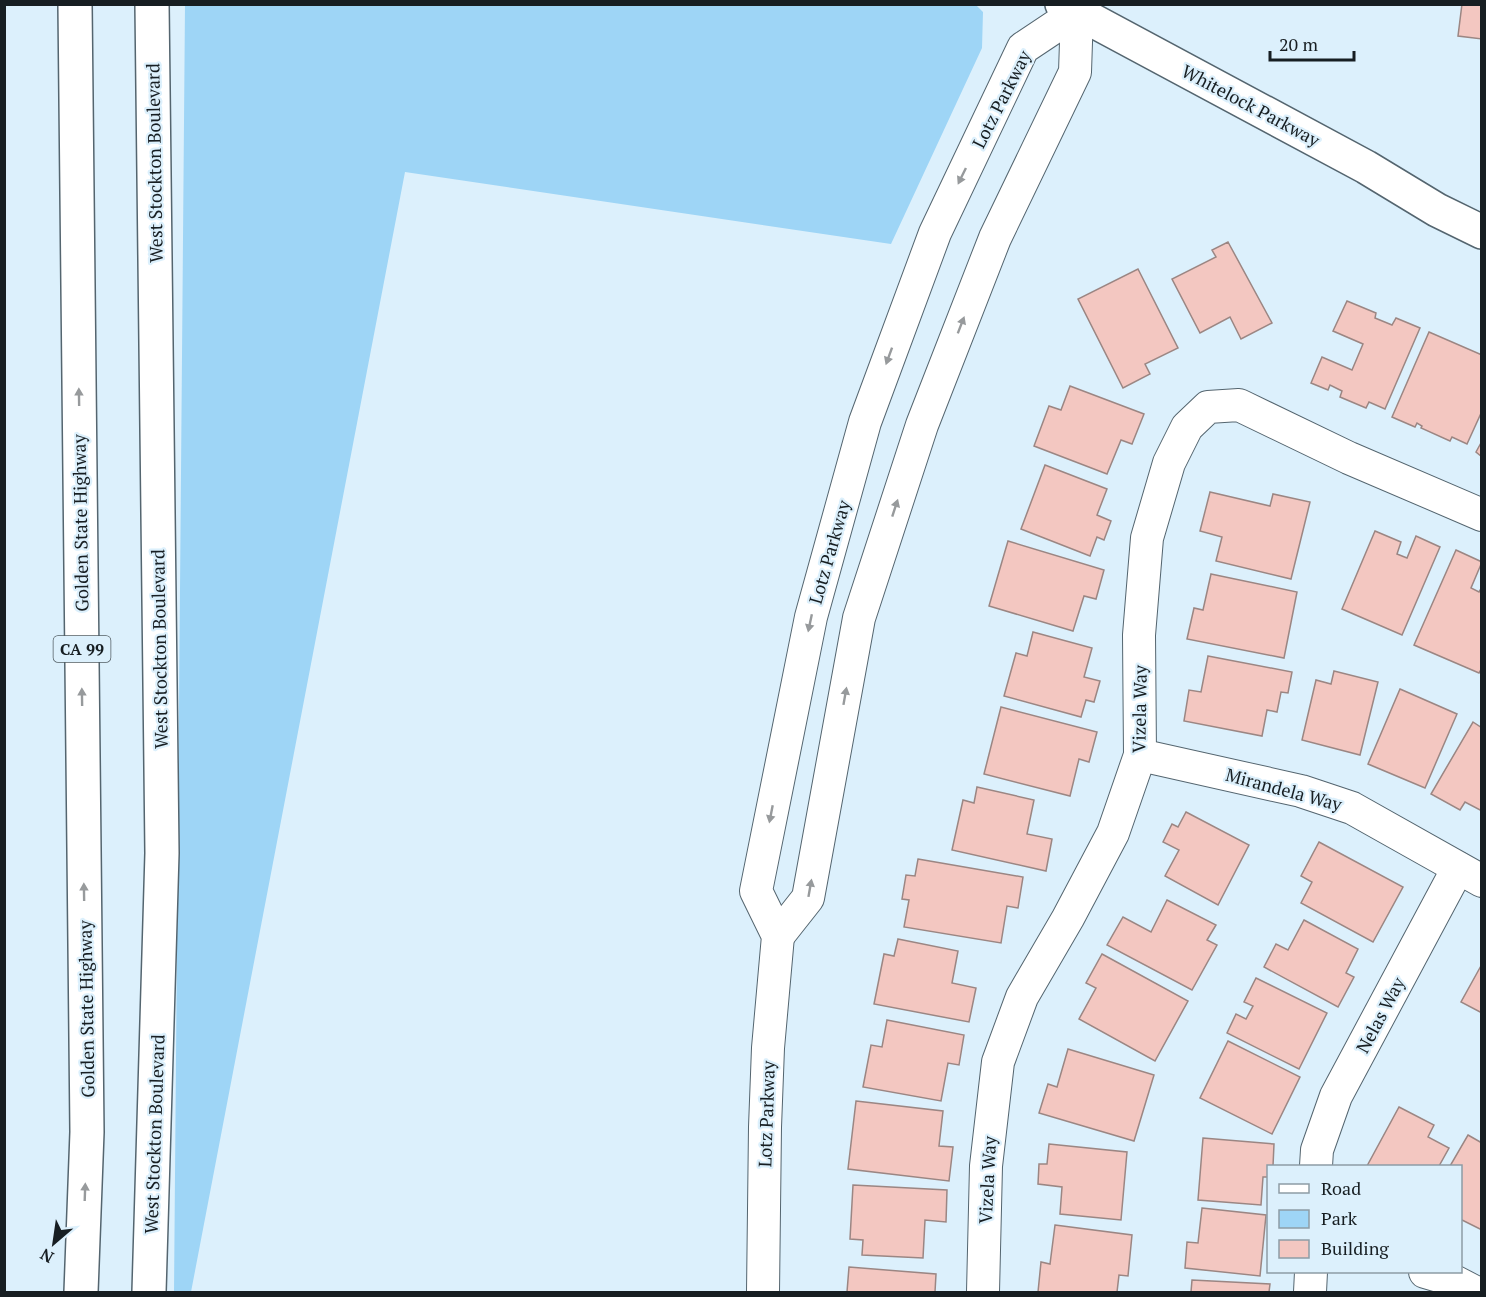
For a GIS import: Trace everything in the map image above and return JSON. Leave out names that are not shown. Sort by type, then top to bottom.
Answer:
[{"type":"main road","name":"Golden State Highway","points":[[75,4],[87,1121],[81,1293]]},
{"type":"main road","name":"West Stockton Boulevard","points":[[149,1293],[162,853],[152,4]]},
{"type":"main road","name":"Whitelock Parkway","points":[[1069,8],[1366,167],[1437,210],[1482,232]]},
{"type":"main road","name":"Whitelock Parkway","points":[[1437,210],[1482,223]]},
{"type":"street","points":[[778,936],[808,898],[859,618],[922,425],[995,238],[1075,72],[1069,8]]},
{"type":"street","name":"Lotz Parkway","points":[[763,1293],[765,1116],[768,1048],[778,936],[756,891],[811,617],[865,422],[935,233],[1023,48],[1069,8]]},
{"type":"street","name":"Vizela Way","points":[[983,1293],[986,1166],[999,1062],[1022,997],[1068,918],[1113,833],[1140,755],[1139,635],[1147,538],[1169,463],[1187,427],[1208,406],[1239,405],[1349,458],[1482,515]]},
{"type":"street","name":"Mirandela Way","points":[[1140,755],[1301,791],[1352,808],[1470,874]]},
{"type":"street","name":"Nelas Way","points":[[1316,1165],[1317,1150],[1336,1096],[1470,874]]},
{"type":"street","points":[[1310,1293],[1311,1273]]},
{"type":"street","points":[[1428,1273],[1452,1280],[1476,1293]]},
{"type":"green space","points":[[185,5],[976,5],[983,12],[982,48],[891,244],[405,172],[191,1292],[174,1292]]},
{"type":"building","points":[[1462,4],[1482,4],[1482,39],[1458,36]]},
{"type":"building","points":[[1228,242],[1272,323],[1241,339],[1230,317],[1200,333],[1172,279],[1216,257],[1212,250]]},
{"type":"building","points":[[1138,269],[1178,348],[1145,364],[1150,374],[1123,388],[1078,299]]},
{"type":"building","points":[[1347,301],[1376,313],[1375,318],[1392,325],[1396,318],[1420,328],[1385,409],[1369,402],[1366,408],[1340,397],[1342,391],[1330,385],[1328,390],[1311,383],[1322,357],[1352,370],[1363,344],[1333,331]]},
{"type":"building","points":[[1429,332],[1482,355],[1482,411],[1467,444],[1452,437],[1450,441],[1421,428],[1422,426],[1417,423],[1415,427],[1392,417]]},
{"type":"building","points":[[1070,386],[1144,414],[1132,444],[1121,440],[1107,474],[1034,446],[1049,406],[1061,410]]},
{"type":"building","points":[[1482,441],[1482,457],[1476,452]]},
{"type":"building","points":[[1045,465],[1107,489],[1097,515],[1111,521],[1104,540],[1097,537],[1090,556],[1021,529]]},
{"type":"building","points":[[1210,492],[1270,506],[1273,494],[1310,502],[1291,579],[1216,561],[1222,537],[1200,531]]},
{"type":"building","points":[[1375,531],[1401,542],[1397,554],[1407,558],[1416,536],[1440,547],[1402,635],[1342,609]]},
{"type":"building","points":[[1008,541],[1104,570],[1096,599],[1084,596],[1073,631],[989,606]]},
{"type":"building","points":[[1456,550],[1482,562],[1471,588],[1479,592],[1482,587],[1482,668],[1479,673],[1414,645]]},
{"type":"building","points":[[1211,574],[1297,592],[1284,658],[1187,639],[1194,608],[1203,610]]},
{"type":"building","points":[[1033,632],[1092,648],[1084,677],[1100,681],[1094,702],[1086,700],[1081,717],[1004,696],[1016,653],[1027,656]]},
{"type":"building","points":[[1208,656],[1292,672],[1288,693],[1281,692],[1277,712],[1267,710],[1262,736],[1184,721],[1189,690],[1201,692]]},
{"type":"building","points":[[1334,671],[1378,682],[1360,755],[1302,740],[1316,680],[1331,684]]},
{"type":"building","points":[[1400,689],[1457,714],[1425,788],[1368,764]]},
{"type":"building","points":[[1001,707],[1097,732],[1089,762],[1079,759],[1070,796],[984,774]]},
{"type":"building","points":[[1473,722],[1482,728],[1482,811],[1465,802],[1460,810],[1431,794]]},
{"type":"building","points":[[977,787],[1034,800],[1027,834],[1052,839],[1046,871],[952,850],[963,800],[974,803]]},
{"type":"building","points":[[1186,812],[1249,845],[1218,905],[1165,876],[1179,850],[1163,842],[1172,824],[1178,827]]},
{"type":"building","points":[[1319,842],[1403,887],[1373,942],[1301,903],[1312,882],[1301,876]]},
{"type":"building","points":[[918,859],[1023,877],[1018,908],[1007,906],[1001,943],[904,927],[909,900],[902,899],[906,875],[915,876]]},
{"type":"building","points":[[1167,900],[1216,925],[1207,940],[1217,945],[1192,990],[1107,945],[1123,917],[1151,932]]},
{"type":"building","points":[[1304,920],[1358,949],[1346,973],[1354,977],[1338,1007],[1264,967],[1276,944],[1288,950]]},
{"type":"building","points":[[898,939],[958,951],[952,983],[976,988],[969,1022],[874,1004],[884,954],[894,956]]},
{"type":"building","points":[[1102,954],[1188,1001],[1155,1061],[1079,1019],[1096,988],[1086,983]]},
{"type":"building","points":[[1482,964],[1482,1013],[1461,1002]]},
{"type":"building","points":[[1256,978],[1327,1013],[1299,1069],[1227,1033],[1236,1014],[1246,1019],[1253,1006],[1244,1002]]},
{"type":"building","points":[[887,1020],[964,1035],[959,1065],[948,1063],[941,1101],[863,1087],[871,1045],[882,1047]]},
{"type":"building","points":[[1228,1041],[1300,1077],[1272,1134],[1200,1098]]},
{"type":"building","points":[[1068,1049],[1154,1075],[1134,1141],[1039,1113],[1048,1084],[1057,1087]]},
{"type":"building","points":[[856,1101],[943,1111],[939,1146],[953,1147],[949,1181],[848,1169]]},
{"type":"building","points":[[1399,1107],[1434,1125],[1428,1137],[1449,1148],[1440,1165],[1368,1165]]},
{"type":"building","points":[[1468,1135],[1482,1143],[1482,1230],[1462,1220],[1462,1165],[1451,1165]]},
{"type":"building","points":[[1203,1138],[1274,1144],[1273,1165],[1267,1165],[1267,1177],[1263,1177],[1261,1205],[1198,1200]]},
{"type":"building","points":[[1049,1144],[1127,1152],[1121,1220],[1060,1214],[1062,1187],[1038,1184],[1039,1164],[1047,1164]]},
{"type":"building","points":[[853,1185],[947,1190],[946,1222],[925,1220],[923,1258],[862,1255],[863,1240],[850,1239]]},
{"type":"building","points":[[1202,1208],[1266,1215],[1260,1276],[1185,1268],[1187,1242],[1198,1243]]},
{"type":"building","points":[[1055,1225],[1132,1235],[1128,1276],[1119,1275],[1117,1292],[1038,1292],[1041,1262],[1050,1264]]},
{"type":"building","points":[[849,1267],[936,1274],[935,1292],[847,1292]]},
{"type":"building","points":[[1192,1280],[1270,1284],[1269,1292],[1191,1292]]}]
